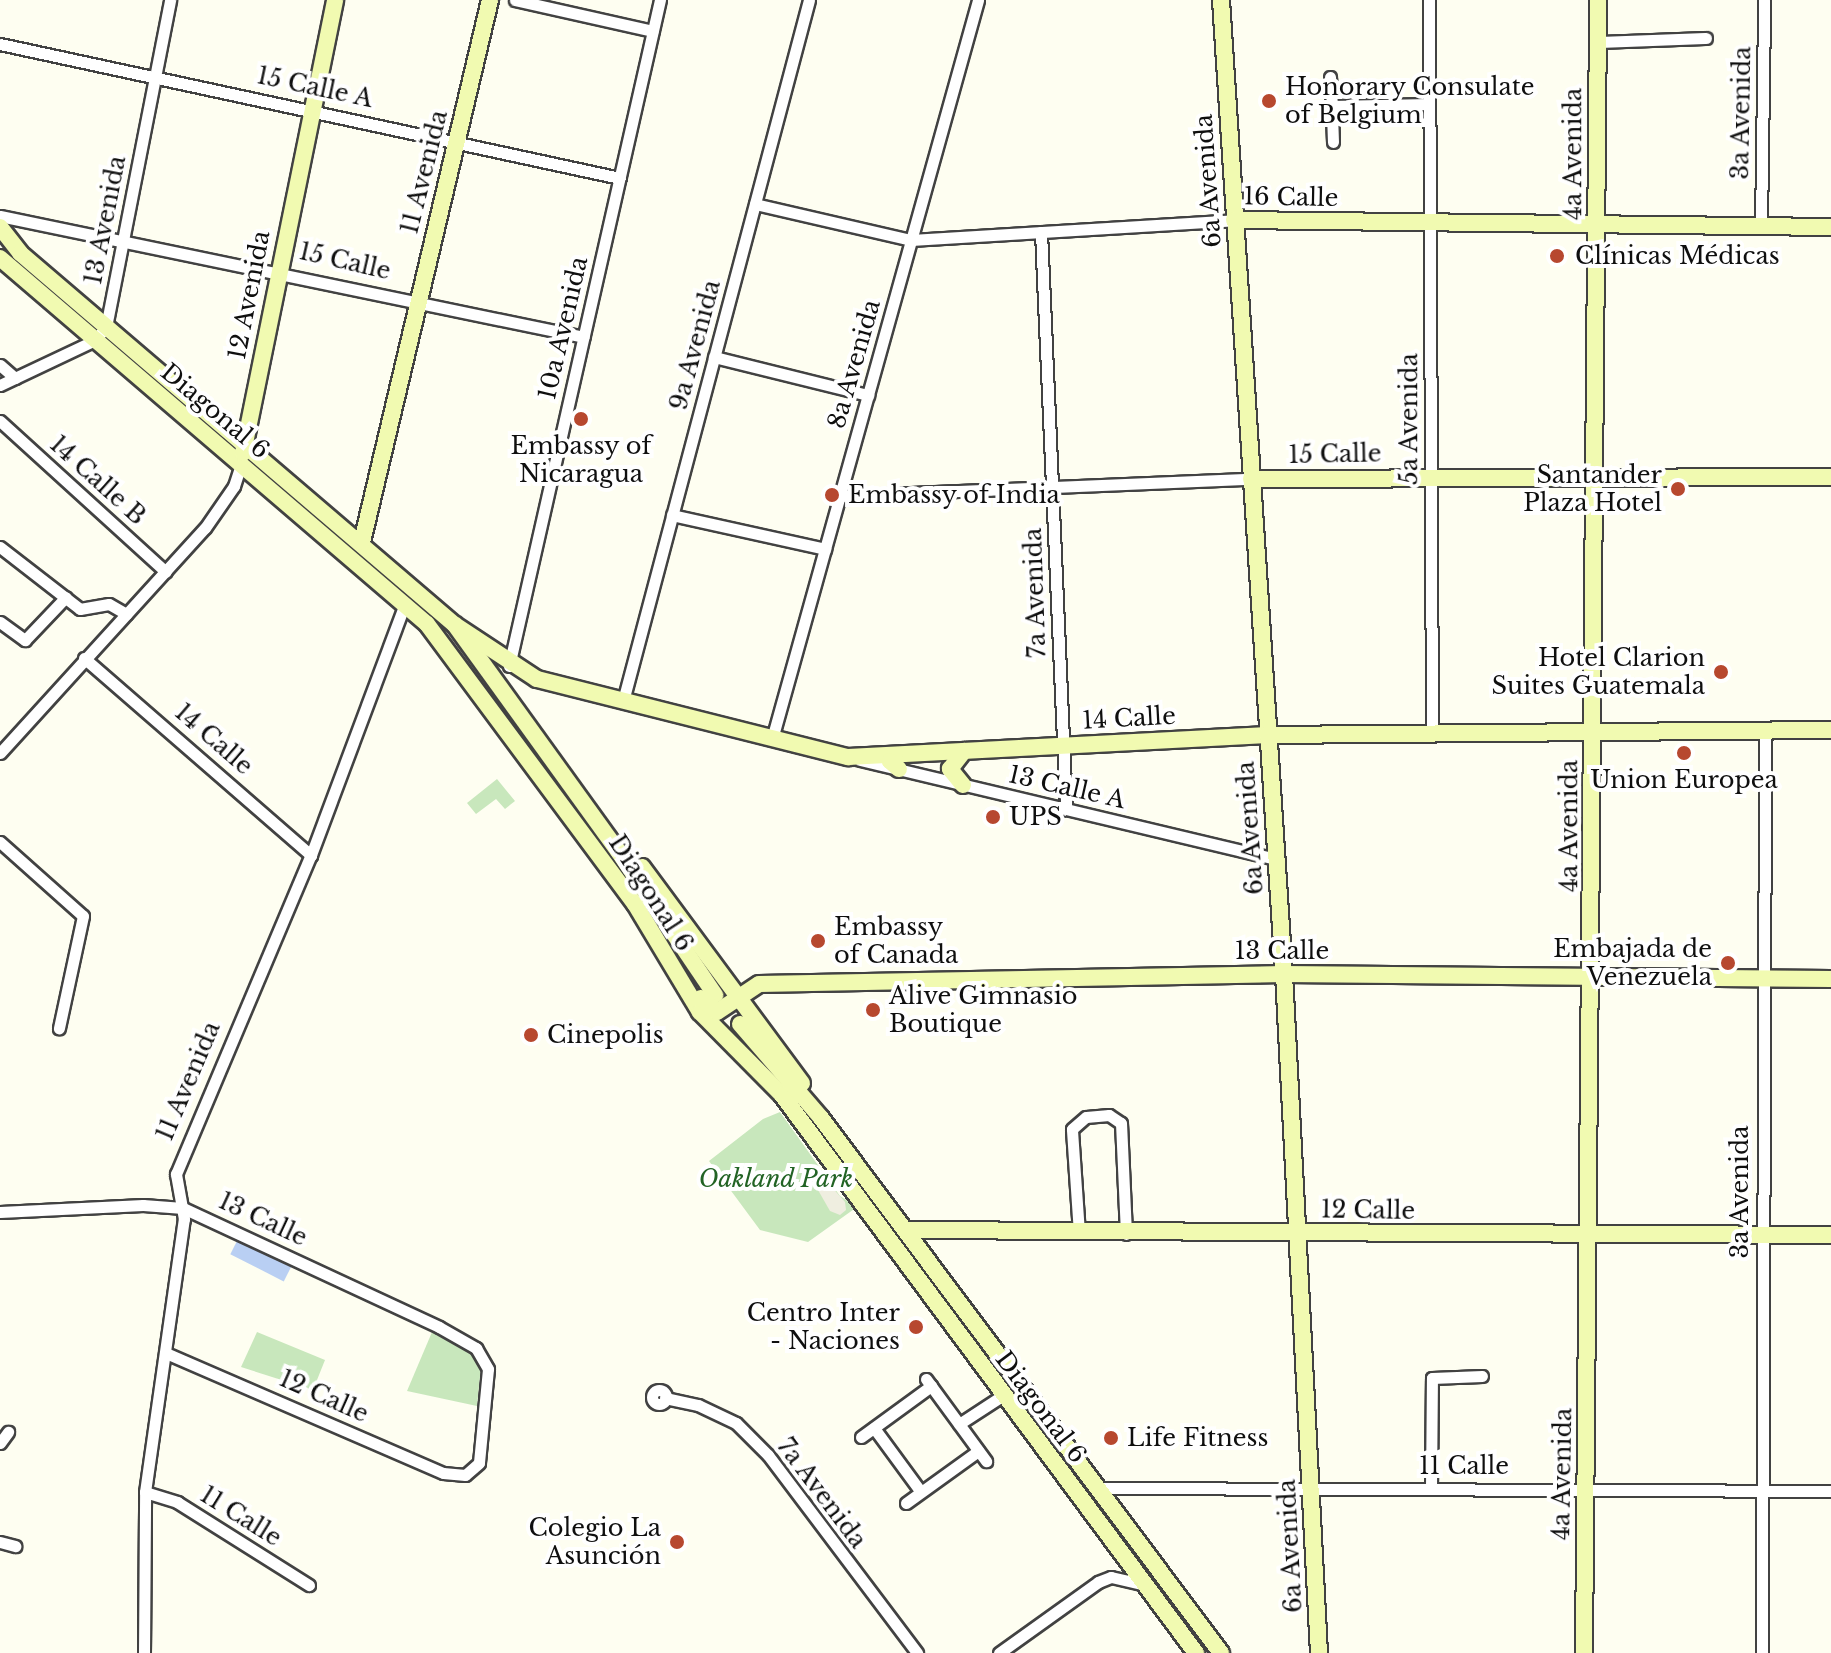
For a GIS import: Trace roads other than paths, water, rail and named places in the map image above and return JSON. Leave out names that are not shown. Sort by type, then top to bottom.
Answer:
[{"type":"street","name":"13 Avenida","points":[[100,334],[123,241],[170,0]]},
{"type":"street","name":"12 Avenida","points":[[0,753],[166,572],[225,502],[241,464],[335,0]]},
{"type":"street","name":"11 Avenida","points":[[362,542],[490,0]]},
{"type":"street","points":[[515,0],[653,31]]},
{"type":"street","name":"10a Avenida","points":[[509,666],[660,0]]},
{"type":"street","name":"9a Avenida","points":[[623,701],[809,0]]},
{"type":"street","name":"8a Avenida","points":[[772,739],[978,0]]},
{"type":"street","name":"6a Avenida","points":[[1221,0],[1284,974],[1319,1653]]},
{"type":"street","name":"5a Avenida","points":[[1429,0],[1432,734]]},
{"type":"street","name":"4a Avenida","points":[[1584,1653],[1590,1235],[1598,0]]},
{"type":"street","name":"3a Avenida","points":[[1761,226],[1764,0]]},
{"type":"street","points":[[1598,42],[1706,38]]},
{"type":"street","name":"15 Calle A","points":[[0,44],[620,178]]},
{"type":"street","points":[[1330,77],[1333,142]]},
{"type":"street","points":[[1332,106],[1429,104]]},
{"type":"street","name":"16 Calle","points":[[755,204],[911,240],[1234,220],[1831,227]]},
{"type":"street","name":"15 Calle","points":[[0,216],[278,271],[584,337]]},
{"type":"street","name":"Diagonal 6","points":[[0,227],[13,247],[100,334],[241,464],[405,603],[484,699],[646,921],[700,1012],[784,1098],[1002,1396],[1196,1653]]},
{"type":"street","name":"7a Avenida","points":[[1041,232],[1066,809]]},
{"type":"street","name":"Diagonal 6","points":[[0,258],[362,542],[455,625],[618,851],[715,995]]},
{"type":"street","points":[[0,385],[100,334]]},
{"type":"street","points":[[714,357],[868,395]]},
{"type":"street","points":[[0,365],[15,378]]},
{"type":"street","name":"14 Calle B","points":[[0,421],[166,572]]},
{"type":"street","name":"15 Calle","points":[[839,496],[1251,479],[1831,477]]},
{"type":"street","points":[[672,515],[825,549]]},
{"type":"street","points":[[1,545],[80,609],[109,604],[126,614]]},
{"type":"street","points":[[0,622],[25,640],[66,597]]},
{"type":"street","name":"11 Avenida","points":[[144,1653],[145,1492],[183,1208],[176,1174],[311,855],[405,603]]},
{"type":"street","name":"14 Calle","points":[[455,625],[509,666],[537,679],[848,757],[897,762],[964,751],[1267,735],[1831,730]]},
{"type":"street","name":"14 Calle","points":[[84,658],[311,855]]},
{"type":"street","name":"3a Avenida","points":[[1762,1653],[1761,978],[1765,731]]},
{"type":"street","points":[[963,785],[950,769],[964,751]]},
{"type":"street","name":"13 Calle A","points":[[897,762],[963,785],[1276,859]]},
{"type":"street","points":[[0,842],[83,916],[59,1028]]},
{"type":"street","name":"Diagonal 6","points":[[618,851],[635,858],[737,997],[744,1018],[810,1092],[821,1118],[1221,1653]]},
{"type":"street","name":"13 Calle","points":[[646,921],[655,926],[710,1010],[726,1010],[737,997],[759,984],[1284,974],[1831,979]]},
{"type":"street","points":[[744,1018],[748,995],[759,984]]},
{"type":"street","points":[[1079,1233],[1072,1129],[1086,1117],[1109,1115],[1121,1123],[1126,1234]]},
{"type":"street","name":"13 Calle","points":[[0,1212],[143,1205],[183,1208],[439,1327],[484,1357],[489,1381],[479,1463],[465,1475]]},
{"type":"street","name":"12 Calle","points":[[905,1230],[1126,1234],[1831,1235]]},
{"type":"street","points":[[935,1304],[932,1245],[955,1232]]},
{"type":"street","name":"12 Calle","points":[[166,1353],[443,1473],[465,1475]]},
{"type":"street","points":[[1431,1488],[1432,1378],[1482,1376]]},
{"type":"street","points":[[861,1437],[928,1383],[982,1456],[906,1503]]},
{"type":"street","points":[[959,1424],[1002,1396]]},
{"type":"street","name":"7a Avenida","points":[[665,1398],[698,1405],[736,1423],[768,1455],[917,1653]]},
{"type":"street","points":[[874,1428],[921,1492]]},
{"type":"street","points":[[0,1443],[8,1432]]},
{"type":"street","name":"11 Calle","points":[[1098,1488],[1762,1487],[1831,1491]]},
{"type":"street","name":"11 Calle","points":[[145,1492],[177,1502],[309,1585]]},
{"type":"street","points":[[0,1542],[15,1546]]},
{"type":"street","points":[[999,1653],[1098,1582],[1111,1577],[1142,1584]]},
{"type":"street","points":[[1179,1633],[1183,1653]]},
{"type":"water","points":[[238,1239],[291,1266],[284,1281],[230,1254]]},
{"type":"place","name":"Honorary Consulate of Belgium","points":[[1269,101]]},
{"type":"place","name":"Clínicas Médicas","points":[[1557,256]]},
{"type":"place","name":"Embassy of Nicaragua","points":[[581,419]]},
{"type":"place","name":"Santander Plaza Hotel","points":[[1678,489]]},
{"type":"place","name":"Embassy of India","points":[[832,495]]},
{"type":"place","name":"Hotel Clarion Suites Guatemala","points":[[1721,672]]},
{"type":"place","name":"Union Europea","points":[[1684,753]]},
{"type":"place","name":"UPS","points":[[993,817]]},
{"type":"place","name":"Embassy of Canada","points":[[818,941]]},
{"type":"place","name":"Embajada de Venezuela","points":[[1728,963]]},
{"type":"place","name":"Alive Gimnasio Boutique","points":[[873,1010]]},
{"type":"place","name":"Cinepolis","points":[[531,1035]]},
{"type":"place","name":"Centro Inter - Naciones","points":[[916,1327]]},
{"type":"place","name":"Life Fitness","points":[[1111,1438]]},
{"type":"place","name":"Colegio La Asunción","points":[[677,1542]]},
{"type":"park label","name":"Oakland Park","points":[[776,1179]]}]
